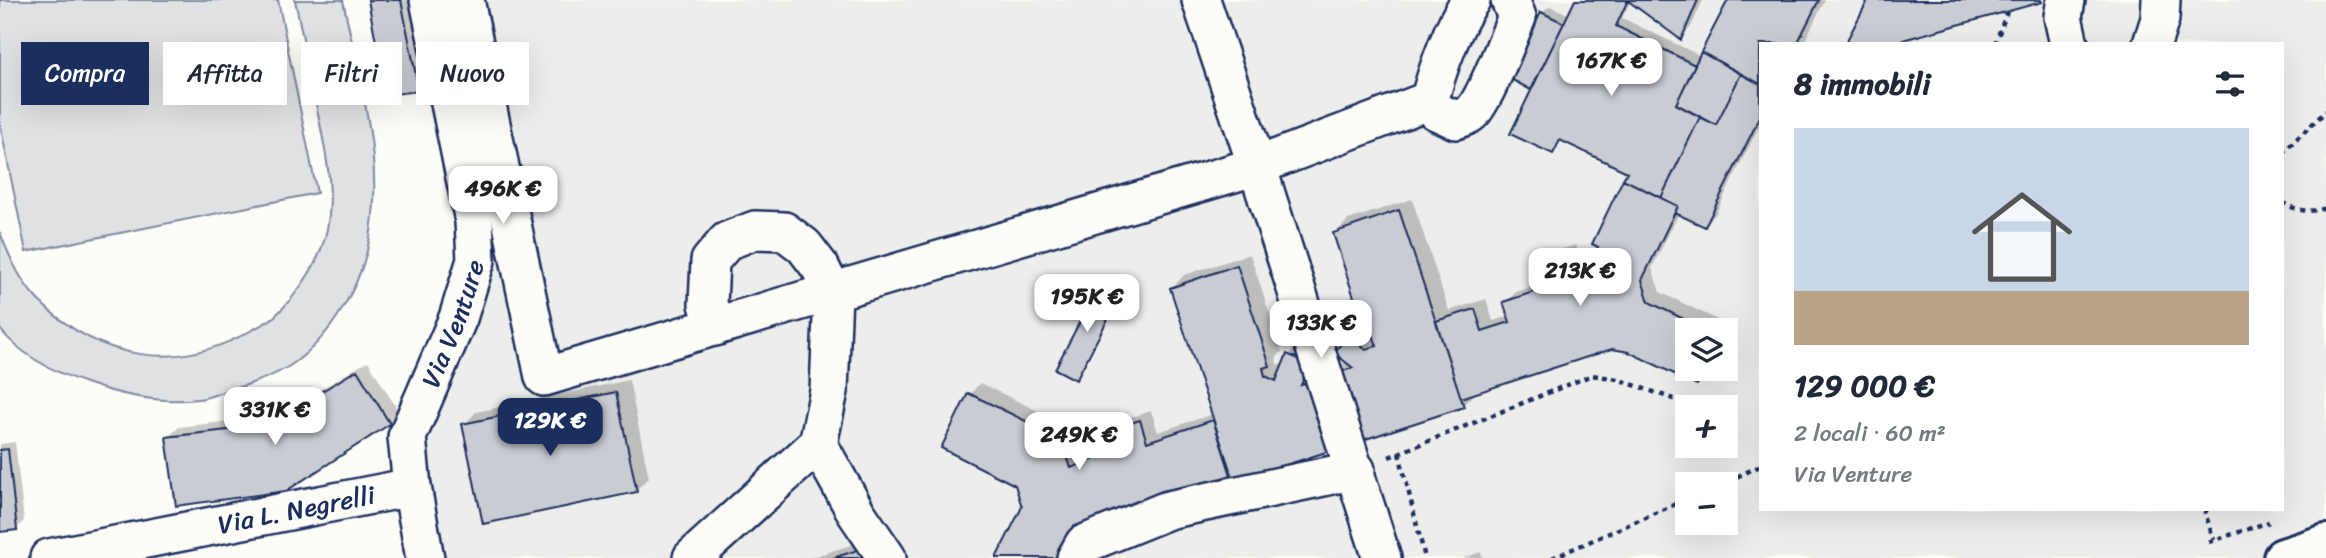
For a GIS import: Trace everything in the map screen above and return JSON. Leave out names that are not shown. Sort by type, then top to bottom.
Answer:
[{"type":"main road","points":[[2283,558],[2326,544]]},
{"type":"street","name":"Via Venture","points":[[407,437],[458,318],[476,260],[474,221],[429,0]]},
{"type":"street","points":[[465,0],[544,377],[1257,166],[1430,100]]},
{"type":"street","points":[[1201,0],[1356,470],[1382,558]]},
{"type":"street","points":[[1471,0],[1463,11],[1433,85],[1430,100],[1436,111],[1455,120],[1470,114],[1478,103],[1517,17],[1510,0]]},
{"type":"street","points":[[2066,0],[2063,18],[2069,42]]},
{"type":"street","points":[[2153,42],[2160,19],[2161,0]]},
{"type":"street","points":[[692,558],[818,444],[829,391],[833,293],[820,267],[804,246],[784,231],[755,230],[727,241],[710,261],[708,303],[715,327]]},
{"type":"street","name":"Via L. Negrelli","points":[[49,558],[412,487],[407,437]]},
{"type":"street","points":[[818,444],[857,514],[887,558]]},
{"type":"street","points":[[1076,558],[1084,544],[1168,510],[1356,470]]},
{"type":"street","points":[[412,487],[425,558]]},
{"type":"path","points":[[1996,42],[2007,12]]},
{"type":"path","points":[[2284,151],[2326,111]]},
{"type":"path","points":[[2284,203],[2305,211],[2326,208]]},
{"type":"path","points":[[1356,470],[1592,375],[1617,379],[1675,400]]},
{"type":"path","points":[[1399,453],[1425,558]]},
{"type":"path","points":[[1738,476],[1759,466]]},
{"type":"path","points":[[1552,558],[1675,504]]},
{"type":"path","points":[[2206,511],[2214,540]]},
{"type":"shaded area","points":[[0,0],[278,0],[286,42],[163,42],[163,105],[287,105],[287,45],[317,193],[26,252],[0,124]]},
{"type":"shaded area","points":[[295,0],[343,0],[352,42],[303,42]]},
{"type":"shaded area","points":[[439,0],[2326,0],[2326,543],[2279,558],[443,558],[434,508],[408,460],[477,286],[453,105],[529,105],[529,42],[445,42]]},
{"type":"shaded area","points":[[316,105],[365,105],[373,156],[374,188],[373,220],[367,251],[356,284],[338,316],[315,344],[288,367],[210,397],[184,400],[143,398],[102,388],[52,369],[29,356],[0,329],[0,232],[16,268],[39,301],[88,337],[114,348],[168,356],[224,344],[252,330],[270,320],[283,308],[316,261],[324,241],[330,206],[325,152]]},
{"type":"building","points":[[368,0],[401,0],[416,76],[416,91],[402,93],[402,42],[376,42]]},
{"type":"building","points":[[1575,0],[1628,0],[1616,26],[1695,65],[1676,104],[1700,117],[1661,198],[1623,179],[1627,172],[1560,140],[1553,154],[1510,134]]},
{"type":"building","points":[[1627,0],[1698,0],[1681,40]]},
{"type":"building","points":[[1728,0],[1819,0],[1798,42],[1759,42],[1759,83],[1701,52]]},
{"type":"building","points":[[1868,0],[2042,2],[1900,42],[1846,42]]},
{"type":"building","points":[[1541,12],[1564,23],[1531,90],[1509,78]]},
{"type":"building","points":[[1701,52],[1741,74],[1716,125],[1676,104]]},
{"type":"building","points":[[1741,74],[1759,83],[1759,119],[1705,227],[1675,213],[1678,206],[1661,198],[1700,117],[1716,125]]},
{"type":"building","points":[[1623,179],[1678,206],[1642,280],[1649,302],[1682,318],[1675,318],[1675,374],[1629,352],[1612,349],[1461,398],[1436,321],[1475,309],[1482,331],[1510,322],[1503,302],[1546,288],[1542,276],[1551,259],[1566,255],[1567,260],[1575,258],[1576,262],[1593,256],[1598,247],[1592,244]]},
{"type":"building","points":[[1399,210],[1464,407],[1234,482],[1170,288],[1237,265],[1270,366],[1263,368],[1265,376],[1276,381],[1287,354],[1310,364],[1301,385],[1353,368],[1334,353],[1347,336],[1365,349],[1377,346],[1373,335],[1367,337],[1333,233]]},
{"type":"building","points":[[1098,287],[1119,298],[1076,380],[1055,369]]},
{"type":"building","points":[[357,370],[390,424],[286,491],[176,506],[166,437],[264,426]]},
{"type":"building","points":[[616,392],[637,492],[483,524],[462,424]]},
{"type":"building","points":[[968,393],[1034,425],[1038,439],[1059,432],[1071,468],[1097,458],[1090,436],[1140,420],[1147,442],[1213,420],[1231,475],[1072,528],[1057,558],[996,558],[1022,507],[1015,485],[941,448]]},
{"type":"building","points":[[8,449],[17,530],[0,532],[0,450]]},
{"type":"building","points":[[864,548],[867,558],[833,558]]}]
